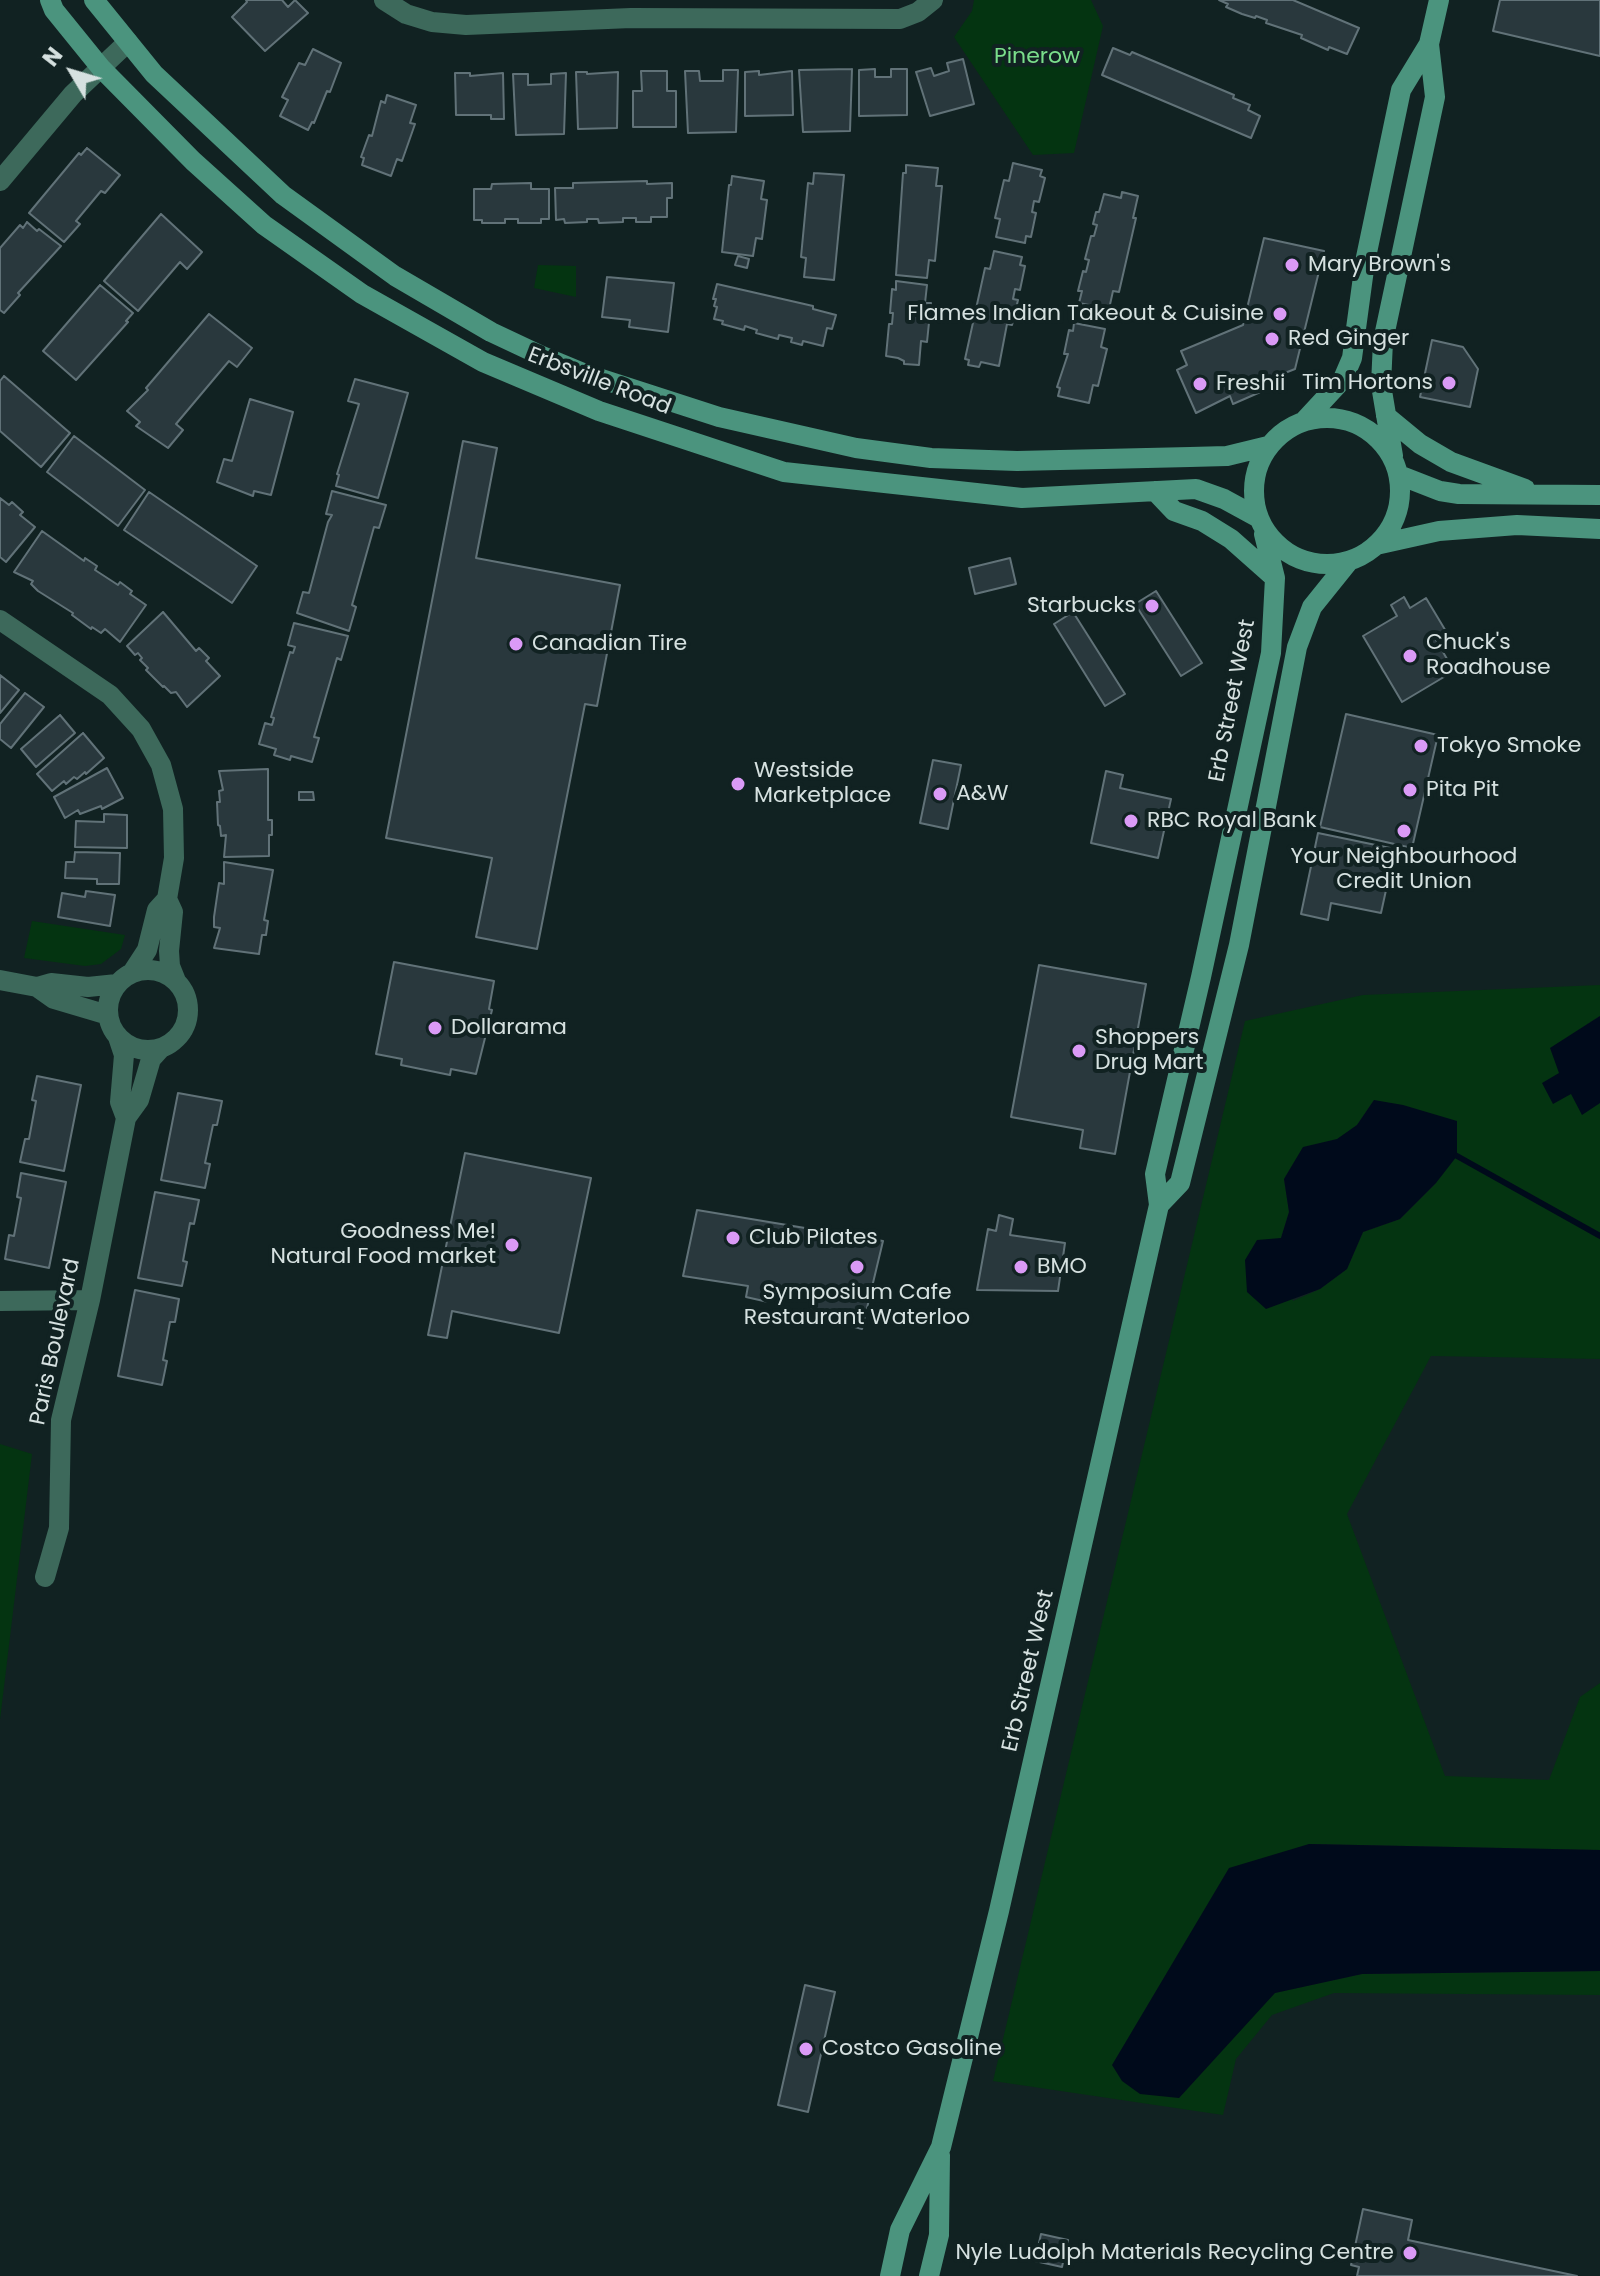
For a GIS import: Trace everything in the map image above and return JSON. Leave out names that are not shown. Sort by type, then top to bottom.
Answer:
[{"type":"main road","name":"Erbsville Road","points":[[50,0],[54,10],[101,68],[193,161],[264,225],[362,294],[483,362],[599,411],[784,472],[1022,498],[1196,489],[1224,499],[1261,525]]},
{"type":"main road","name":"Erbsville Road","points":[[94,0],[154,74],[283,195],[395,276],[463,316],[583,373],[719,417],[856,448],[931,458],[1017,461],[1227,456],[1268,446]]},
{"type":"main road","points":[[1429,44],[1435,97],[1383,341],[1381,385],[1400,489],[1396,517],[1376,545],[1364,555],[1333,564],[1305,561],[1278,547],[1261,525],[1254,504],[1256,474],[1268,446],[1284,431],[1305,420],[1343,379],[1352,358],[1365,262],[1401,90],[1429,44],[1439,0]]},
{"type":"main road","points":[[1386,416],[1420,444],[1451,462],[1544,495]]},
{"type":"main road","points":[[1305,420],[1338,419],[1363,427],[1385,445],[1396,467],[1440,491],[1459,494],[1600,495]]},
{"type":"main road","points":[[1155,491],[1174,511],[1202,521],[1231,539],[1275,578]]},
{"type":"main road","name":"Erb Street West","points":[[890,2276],[900,2230],[941,2147],[999,1911],[1159,1205],[1155,1174],[1271,653],[1275,578],[1261,525]]},
{"type":"main road","points":[[1376,545],[1439,531],[1517,525],[1600,529]]},
{"type":"main road","name":"Erb Street West","points":[[1159,1205],[1180,1183],[1184,1168],[1239,945],[1297,647],[1312,607],[1349,561]]},
{"type":"main road","name":"Erb Street West","points":[[929,2276],[939,2235],[941,2147]]},
{"type":"street","points":[[384,0],[406,14],[432,22],[466,25],[632,9],[900,19],[918,12],[933,0]]},
{"type":"street","points":[[0,181],[73,94],[128,42]]},
{"type":"street","points":[[0,620],[99,686],[122,706],[149,741],[166,778],[175,825],[174,858],[167,899],[157,910],[147,950],[109,998],[108,1015],[118,1037],[138,1049],[161,1048],[175,1040],[186,1022],[187,1002],[170,966],[173,912],[167,899]]},
{"type":"street","points":[[37,987],[51,983],[88,987],[152,970],[165,973],[176,981]]},
{"type":"street","points":[[0,980],[37,987],[54,999],[108,1015]]},
{"type":"street","name":"Paris Boulevard","points":[[118,1037],[124,1055],[120,1102],[126,1118]]},
{"type":"street","name":"Paris Boulevard","points":[[45,1577],[59,1528],[61,1420],[90,1300],[126,1118],[139,1100],[151,1059],[161,1048]]},
{"type":"street","points":[[0,1301],[90,1300]]},
{"type":"green space","name":"Pinerow","points":[[974,0],[1091,0],[1103,26],[1074,153],[1033,155],[954,37],[972,11]]},
{"type":"green space","points":[[538,265],[576,266],[576,297],[534,288]]},
{"type":"green space","points":[[32,921],[125,935],[121,949],[101,964],[85,966],[24,958]]},
{"type":"green space","points":[[1600,985],[1600,1016],[1551,1048],[1582,1114],[1600,1103],[1600,1359],[1431,1356],[1347,1514],[1445,1776],[1549,1780],[1580,1697],[1600,1683],[1600,1850],[1309,1844],[1179,2098],[1274,1993],[1362,1974],[1600,1971],[1600,1995],[1334,1993],[1272,2015],[1236,2059],[1223,2115],[993,2081],[1245,1021],[1363,995]],"holes":[[[1374,1100],[1436,1183],[1400,1219],[1363,1232],[1347,1269],[1320,1289],[1293,1301],[1281,1238],[1289,1212],[1284,1179],[1303,1148],[1337,1140],[1357,1125]]]},
{"type":"green space","points":[[0,1444],[32,1454],[0,1720]]},
{"type":"water","points":[[1600,1016],[1600,1103],[1582,1115],[1571,1094],[1553,1104],[1542,1083],[1559,1073],[1550,1048]]},
{"type":"water","points":[[1374,1100],[1457,1121],[1457,1156],[1436,1183],[1400,1219],[1363,1232],[1347,1269],[1320,1289],[1266,1309],[1247,1292],[1245,1260],[1257,1240],[1281,1238],[1289,1212],[1284,1179],[1303,1147],[1337,1139],[1357,1125]]},
{"type":"water","points":[[1309,1844],[1600,1850],[1600,1971],[1362,1974],[1275,1993],[1179,2098],[1140,2094],[1122,2081],[1112,2065],[1229,1868]]},
{"type":"building","points":[[246,0],[282,0],[288,7],[295,0],[308,13],[265,51],[232,17]]},
{"type":"building","points":[[1219,0],[1293,0],[1359,28],[1347,54],[1329,47],[1328,50],[1301,38],[1302,35],[1266,23],[1267,20],[1242,14]]},
{"type":"building","points":[[1500,0],[1600,0],[1600,56],[1493,31]]},
{"type":"building","points":[[1113,48],[1130,55],[1132,52],[1234,95],[1233,98],[1250,105],[1248,110],[1260,116],[1251,138],[1102,75]]},
{"type":"building","points":[[313,49],[341,63],[330,92],[327,91],[308,130],[280,116],[288,100],[282,97],[299,63],[305,65]]},
{"type":"building","points":[[963,59],[974,104],[930,116],[916,72],[931,68],[934,76],[949,71],[947,63]]},
{"type":"building","points":[[852,69],[850,131],[803,132],[799,70]]},
{"type":"building","points":[[875,69],[875,77],[891,77],[891,69],[907,69],[907,115],[859,116],[859,70]]},
{"type":"building","points":[[723,70],[738,70],[736,132],[688,133],[685,71],[699,71],[700,81],[723,81]]},
{"type":"building","points":[[641,71],[667,71],[667,91],[676,91],[676,127],[633,127],[633,91],[642,91]]},
{"type":"building","points":[[759,71],[759,75],[792,71],[793,115],[745,116],[745,72]]},
{"type":"building","points":[[576,72],[618,72],[617,128],[578,129]]},
{"type":"building","points":[[455,73],[470,73],[470,76],[503,73],[504,119],[491,119],[491,115],[456,115]]},
{"type":"building","points":[[566,73],[564,134],[516,135],[513,74],[528,74],[528,85],[551,84],[551,74]]},
{"type":"building","points":[[387,95],[416,105],[410,123],[415,124],[402,161],[397,159],[391,176],[362,165],[364,158],[361,157],[369,135],[372,136],[381,101],[385,103]]},
{"type":"building","points":[[87,148],[120,175],[105,193],[101,191],[76,221],[80,224],[64,242],[29,213],[79,153],[81,155]]},
{"type":"building","points":[[1013,163],[1042,170],[1040,176],[1045,178],[1039,202],[1034,201],[1032,212],[1036,213],[1031,237],[1026,236],[1025,243],[996,237],[1000,219],[995,218],[1004,180],[1009,181]]},
{"type":"building","points":[[906,165],[938,168],[936,186],[942,186],[935,261],[929,260],[927,278],[896,275]]},
{"type":"building","points":[[814,173],[844,175],[834,280],[804,277],[806,258],[801,257],[808,183],[813,184]]},
{"type":"building","points":[[732,176],[764,181],[761,199],[767,200],[762,239],[756,238],[753,256],[722,252]]},
{"type":"building","points":[[647,181],[647,184],[672,183],[672,198],[667,198],[667,217],[651,217],[651,222],[636,222],[636,218],[599,223],[598,219],[565,223],[564,219],[556,220],[555,188],[573,188],[573,183]]},
{"type":"building","points":[[531,183],[531,189],[549,189],[549,219],[541,219],[541,223],[518,223],[518,219],[505,219],[505,223],[474,220],[474,189],[491,189],[492,184]]},
{"type":"building","points":[[1122,192],[1138,196],[1119,292],[1113,291],[1109,309],[1079,303],[1082,291],[1078,291],[1089,260],[1085,259],[1097,225],[1093,224],[1096,212],[1099,212],[1104,194],[1121,198]]},
{"type":"building","points":[[161,214],[202,252],[187,269],[180,262],[138,311],[104,281]]},
{"type":"building","points":[[27,222],[61,246],[4,313],[0,310],[0,248],[20,225],[23,228]]},
{"type":"building","points":[[1264,238],[1324,251],[1295,369],[1262,382],[1265,390],[1233,404],[1230,396],[1196,413],[1177,370],[1187,365],[1181,351],[1243,325]]},
{"type":"building","points":[[994,251],[1022,257],[1020,265],[1025,266],[1020,290],[1015,289],[1013,299],[1018,300],[1012,325],[1007,324],[999,366],[981,362],[979,367],[968,365],[969,360],[965,359],[985,268],[990,269]]},
{"type":"building","points":[[738,256],[749,259],[747,268],[735,265]]},
{"type":"building","points":[[607,277],[674,283],[668,332],[629,327],[630,320],[602,317]]},
{"type":"building","points":[[896,281],[927,285],[925,303],[931,303],[927,342],[921,341],[919,365],[904,364],[898,358],[886,356],[893,313],[890,313],[892,289],[896,290]]},
{"type":"building","points":[[717,284],[813,306],[813,309],[836,315],[832,329],[827,328],[823,346],[803,341],[802,345],[791,342],[792,338],[779,335],[778,339],[756,333],[757,330],[745,326],[744,330],[722,324],[723,321],[714,319],[717,307],[714,306],[716,299],[713,299]]},
{"type":"building","points":[[100,285],[133,313],[76,380],[43,351]]},
{"type":"building","points":[[209,314],[252,348],[237,367],[229,361],[176,424],[183,430],[168,448],[136,426],[140,422],[127,411],[148,390],[146,388]]},
{"type":"building","points":[[1074,323],[1105,329],[1101,347],[1107,349],[1098,386],[1093,385],[1089,403],[1058,396],[1060,388],[1057,387],[1068,354],[1064,354],[1069,330],[1073,331]]},
{"type":"building","name":"Tim Hortons","points":[[1432,340],[1463,347],[1478,369],[1470,407],[1420,397]]},
{"type":"building","points":[[4,376],[70,433],[41,467],[0,431],[0,381]]},
{"type":"building","points":[[355,379],[408,393],[378,498],[336,486],[359,404],[348,401]]},
{"type":"building","points":[[250,399],[293,412],[271,495],[254,491],[253,496],[217,482],[224,459],[232,461]]},
{"type":"building","points":[[74,436],[145,490],[118,526],[47,472]]},
{"type":"building","name":"Canadian Tire","points":[[463,441],[497,448],[476,558],[620,585],[597,706],[585,704],[537,949],[476,937],[492,858],[386,838]]},
{"type":"building","points":[[332,491],[386,505],[379,528],[374,527],[352,605],[356,607],[349,631],[297,613],[303,592],[309,593],[332,515],[326,514]]},
{"type":"building","points":[[149,492],[257,566],[232,603],[124,530]]},
{"type":"building","points":[[0,498],[9,505],[12,502],[23,512],[20,515],[35,527],[6,562],[0,557]]},
{"type":"building","points":[[42,531],[84,561],[85,558],[97,566],[95,570],[118,585],[120,582],[146,605],[120,642],[105,629],[101,633],[91,629],[73,613],[38,591],[31,584],[33,581],[14,572]]},
{"type":"building","points":[[1010,558],[1016,584],[975,594],[969,568]]},
{"type":"building","points":[[1156,591],[1202,663],[1181,676],[1135,604]]},
{"type":"building","name":"Chuck's Roadhouse","points":[[1404,597],[1410,608],[1426,598],[1447,633],[1436,640],[1454,671],[1402,702],[1363,636],[1397,616],[1391,605]]},
{"type":"building","points":[[163,612],[196,651],[199,648],[209,658],[206,661],[220,676],[187,707],[176,692],[171,693],[146,670],[148,668],[140,660],[142,658],[127,646]]},
{"type":"building","points":[[1073,612],[1125,694],[1105,706],[1054,624]]},
{"type":"building","points":[[294,623],[348,636],[341,660],[337,658],[314,737],[319,738],[312,762],[274,755],[276,749],[259,744],[265,723],[272,725],[274,718],[271,717],[290,652],[293,653],[295,647],[288,645]]},
{"type":"building","points":[[0,675],[19,690],[0,713]]},
{"type":"building","points":[[25,693],[44,707],[11,748],[0,739],[0,724]]},
{"type":"building","points":[[1346,714],[1438,735],[1412,848],[1320,827]]},
{"type":"building","points":[[60,715],[75,733],[36,767],[21,749]]},
{"type":"building","points":[[83,733],[104,758],[86,774],[77,779],[74,777],[66,784],[64,781],[52,791],[37,774]]},
{"type":"building","name":"A&W","points":[[933,760],[961,765],[948,829],[920,823]]},
{"type":"building","points":[[107,768],[123,798],[102,809],[101,806],[80,814],[78,810],[65,818],[54,797]]},
{"type":"building","points":[[268,769],[268,820],[272,820],[269,856],[224,857],[226,835],[221,836],[218,825],[217,802],[220,802],[219,791],[223,790],[219,771]]},
{"type":"building","name":"RBC Royal Bank","points":[[1106,771],[1123,775],[1120,788],[1171,799],[1158,858],[1091,843]]},
{"type":"building","points":[[299,792],[313,792],[314,800],[299,800]]},
{"type":"building","points":[[104,814],[127,815],[127,848],[75,847],[76,821],[104,822]]},
{"type":"building","points":[[1318,833],[1395,849],[1381,913],[1331,903],[1328,920],[1301,914]]},
{"type":"building","points":[[75,852],[120,853],[119,884],[97,884],[97,879],[65,878],[66,862],[74,862]]},
{"type":"building","points":[[224,862],[273,870],[264,920],[268,921],[266,935],[262,935],[259,954],[214,948],[220,928],[214,927],[214,917],[219,883],[224,884]]},
{"type":"building","points":[[86,891],[115,895],[110,926],[58,917],[62,893],[85,897]]},
{"type":"building","name":"Dollarama","points":[[394,962],[494,981],[489,1009],[492,1010],[476,1074],[451,1069],[450,1075],[401,1065],[402,1059],[376,1054]]},
{"type":"building","name":"Shoppers Drug Mart","points":[[1039,965],[1146,984],[1115,1154],[1080,1148],[1083,1130],[1011,1117]]},
{"type":"building","points":[[37,1076],[81,1085],[64,1171],[20,1162],[25,1139],[29,1139]]},
{"type":"building","points":[[178,1093],[222,1101],[205,1163],[210,1164],[205,1188],[161,1180]]},
{"type":"building","name":"Goodness Me! Natural Food market","points":[[465,1153],[591,1178],[559,1333],[452,1311],[447,1338],[428,1335]]},
{"type":"building","points":[[21,1173],[66,1182],[49,1268],[5,1259],[9,1235],[14,1236],[21,1198],[17,1197]]},
{"type":"building","points":[[155,1192],[199,1200],[194,1224],[190,1223],[182,1286],[138,1278]]},
{"type":"building","points":[[697,1210],[883,1241],[862,1329],[810,1315],[813,1298],[770,1289],[768,1302],[746,1297],[748,1286],[683,1276]]},
{"type":"building","name":"BMO","points":[[999,1215],[1013,1219],[1010,1235],[1065,1243],[1058,1291],[977,1290],[988,1229],[996,1231]]},
{"type":"building","points":[[135,1290],[179,1299],[175,1322],[170,1322],[162,1385],[118,1376]]},
{"type":"building","name":"Costco Gasoline","points":[[805,1985],[835,1992],[808,2112],[778,2105]]},
{"type":"building","name":"Nyle Ludolph Materials Recycling Centre","points":[[1363,2209],[1412,2220],[1408,2240],[1577,2276],[1357,2276],[1359,2267],[1351,2265]]},
{"type":"building","points":[[1041,2234],[1068,2240],[1062,2267],[1035,2261]]},
{"type":"waterway","points":[[1457,1156],[1600,1236]]},
{"type":"place","name":"Mary Brown's","points":[[1292,265]]},
{"type":"place","name":"Flames Indian Takeout & Cuisine","points":[[1280,314]]},
{"type":"place","name":"Red Ginger","points":[[1272,339]]},
{"type":"place","name":"Tim Hortons","points":[[1449,383]]},
{"type":"place","name":"Freshii","points":[[1200,384]]},
{"type":"place","name":"Starbucks","points":[[1152,606]]},
{"type":"place","name":"Canadian Tire","points":[[516,644]]},
{"type":"place","name":"Chuck's Roadhouse","points":[[1410,656]]},
{"type":"place","name":"Tokyo Smoke","points":[[1421,746]]},
{"type":"place","name":"Westside Marketplace","points":[[738,784]]},
{"type":"place","name":"Pita Pit","points":[[1410,790]]},
{"type":"place","name":"A&W","points":[[940,794]]},
{"type":"place","name":"RBC Royal Bank","points":[[1131,821]]},
{"type":"place","name":"Your Neighbourhood Credit Union","points":[[1404,831]]},
{"type":"place","name":"Dollarama","points":[[435,1028]]},
{"type":"place","name":"Shoppers Drug Mart","points":[[1079,1051]]},
{"type":"place","name":"Club Pilates","points":[[733,1238]]},
{"type":"place","name":"Goodness Me! Natural Food market","points":[[512,1245]]},
{"type":"place","name":"Symposium Cafe Restaurant Waterloo","points":[[857,1267]]},
{"type":"place","name":"BMO","points":[[1021,1267]]},
{"type":"place","name":"Costco Gasoline","points":[[806,2049]]},
{"type":"place","name":"Nyle Ludolph Materials Recycling Centre","points":[[1410,2253]]}]
